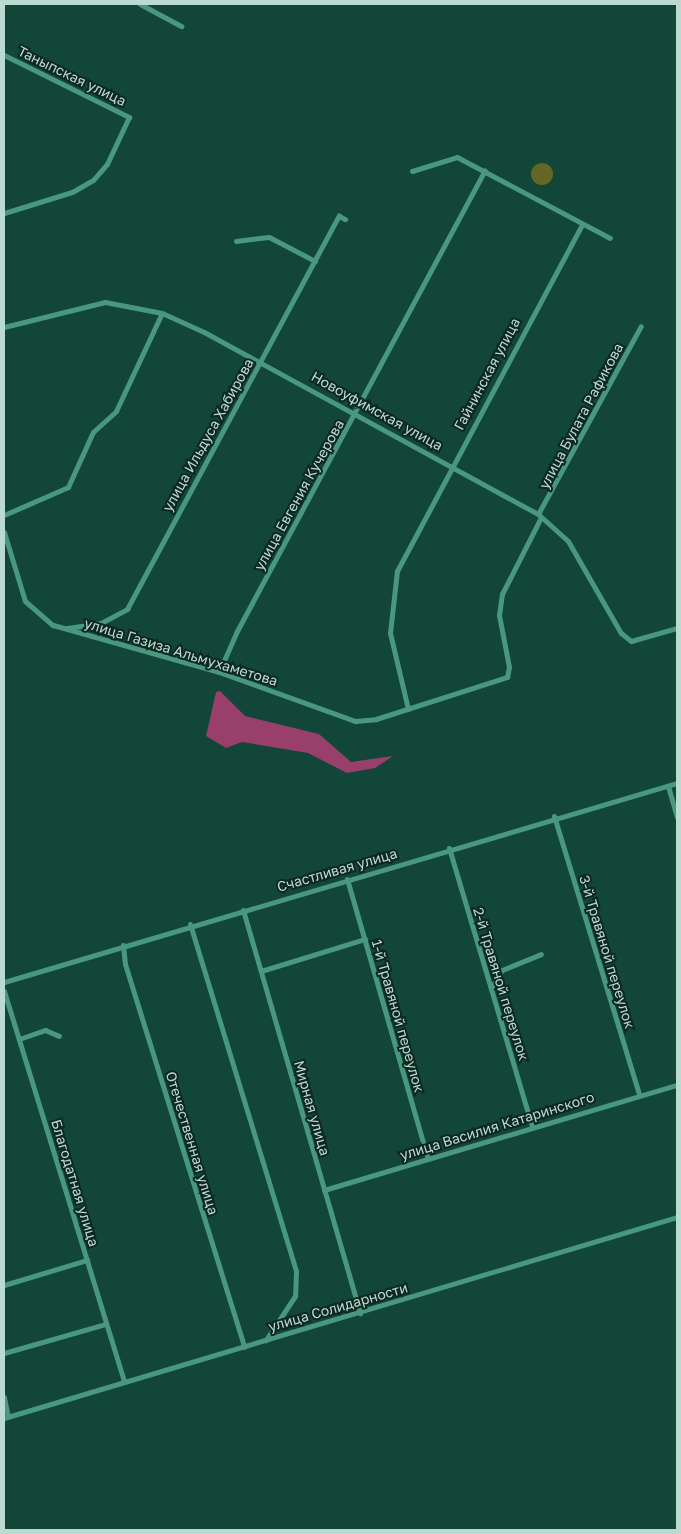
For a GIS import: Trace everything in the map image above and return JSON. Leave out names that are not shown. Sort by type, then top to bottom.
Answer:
[{"type":"street","points":[[140,4],[181,26]]},
{"type":"street","name":"Таныпская улица","points":[[4,55],[130,117],[107,164],[93,180],[72,192],[4,213]]},
{"type":"street","points":[[412,171],[457,157],[610,238]]},
{"type":"street","name":"улица Евгения Кучерова","points":[[219,672],[237,631],[484,170]]},
{"type":"street","name":"улица Ильдуса Хабирова","points":[[62,629],[101,623],[127,609],[339,216],[344,218]]},
{"type":"street","name":"Гайнинская улица","points":[[408,709],[390,633],[390,606],[407,548],[582,224]]},
{"type":"street","points":[[236,241],[269,237],[315,261]]},
{"type":"street","name":"Новоуфимская улица","points":[[4,327],[105,302],[162,313],[260,361],[356,412],[540,516],[578,556],[621,633],[631,640],[677,628]]},
{"type":"street","points":[[4,515],[68,487],[93,432],[116,411],[162,313]]},
{"type":"street","name":"улица Булата Рафикова","points":[[408,709],[507,677],[509,667],[499,615],[502,594],[540,516],[641,326]]},
{"type":"street","points":[[4,532],[25,602],[62,629]]},
{"type":"street","name":"улица Газиза Альмухаметова","points":[[62,629],[219,672],[339,718],[376,720],[408,709]]},
{"type":"street","name":"Счастливая улица","points":[[4,982],[190,924],[243,910],[554,816],[677,782]]},
{"type":"street","points":[[668,786],[677,817]]},
{"type":"street","name":"3-й Травяной переулок","points":[[554,816],[639,1094]]},
{"type":"street","name":"2-й Травяной переулок","points":[[448,848],[532,1126]]},
{"type":"street","name":"1-й Травяной переулок","points":[[347,879],[428,1159]]},
{"type":"street","name":"Мирная улица","points":[[243,910],[360,1313]]},
{"type":"street","points":[[190,924],[296,1271],[296,1296],[266,1340]]},
{"type":"street","points":[[261,971],[365,939]]},
{"type":"street","name":"Отечественная улица","points":[[123,945],[125,964],[244,1347]]},
{"type":"street","points":[[491,988],[502,970],[540,954]]},
{"type":"street","name":"Благодатная улица","points":[[4,991],[124,1382]]},
{"type":"street","points":[[19,1039],[45,1030],[59,1036]]},
{"type":"street","name":"улица Василия Катаринского","points":[[324,1190],[639,1094],[677,1085]]},
{"type":"street","name":"улица Солидарности","points":[[6,1417],[677,1217]]},
{"type":"street","points":[[4,1285],[87,1260]]},
{"type":"street","points":[[4,1353],[106,1324]]},
{"type":"street","points":[[4,1397],[6,1417]]},
{"type":"green space","points":[[538,163],[546,163],[553,170],[553,178],[546,185],[538,185],[531,178],[531,170]]},
{"type":"shaded area","points":[[220,691],[245,716],[319,734],[351,762],[393,756],[375,768],[347,773],[308,753],[242,742],[226,748],[206,736],[216,692]]}]
